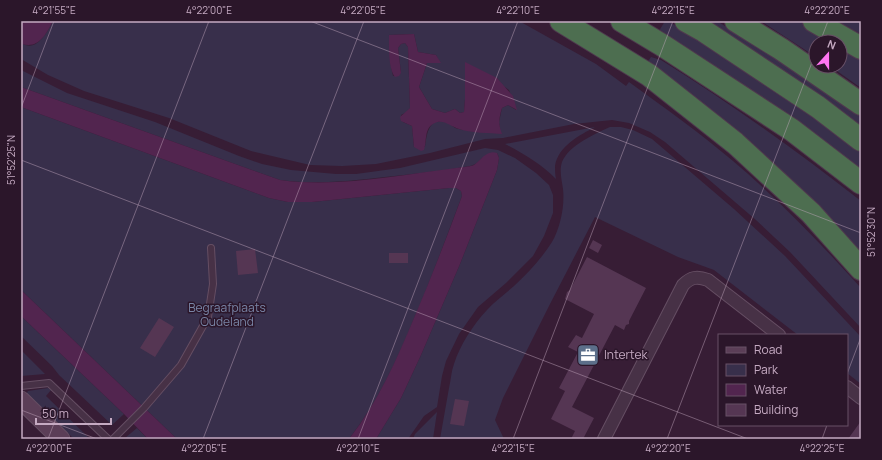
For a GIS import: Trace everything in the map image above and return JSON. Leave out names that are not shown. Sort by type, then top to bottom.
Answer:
[{"type":"highway","points":[[561,21],[649,75],[736,143],[810,213],[861,269]]},
{"type":"highway","points":[[622,21],[662,45],[792,130],[861,183]]},
{"type":"highway","points":[[686,21],[704,31],[818,107],[861,140]]},
{"type":"highway","points":[[736,21],[781,49],[861,104]]},
{"type":"highway","points":[[818,23],[861,48]]},
{"type":"highway","points":[[818,23],[861,53]]},
{"type":"street","points":[[604,439],[683,285],[688,279],[696,277],[708,280],[778,334]]},
{"type":"street","points":[[848,388],[861,398]]},
{"type":"street","points":[[21,400],[61,439]]},
{"type":"lane","points":[[113,439],[144,408],[181,365],[208,317],[213,284],[211,248]]},
{"type":"lane","points":[[21,386],[49,383],[108,439]]},
{"type":"green space","points":[[53,21],[519,21],[596,64],[626,86],[629,82],[721,151],[767,191],[831,255],[861,288],[861,328],[790,252],[756,220],[665,142],[650,132],[629,123],[612,120],[574,124],[503,138],[485,139],[430,153],[376,164],[342,166],[310,165],[251,151],[169,118],[84,91],[48,75],[21,59],[21,42],[31,46],[36,44]],"holes":[[[414,34],[418,52],[436,55],[440,63],[427,63],[419,87],[432,109],[445,113],[455,109],[460,113],[464,112],[465,99],[497,78],[502,85],[509,90],[516,110],[508,105],[502,108],[499,122],[500,129],[463,130],[442,121],[437,122],[433,124],[428,131],[425,147],[414,147],[412,126],[403,122],[401,115],[407,112],[410,108],[408,47],[405,43],[401,44],[398,48],[401,73],[393,76],[389,35]]]},
{"type":"green space","points":[[665,21],[668,21],[734,62],[861,151],[861,172],[659,31]]},
{"type":"green space","points":[[703,21],[717,21],[861,115],[861,129]]},
{"type":"green space","points":[[761,21],[799,21],[820,34],[808,34],[808,52]]},
{"type":"green space","points":[[837,21],[861,21],[861,34]]},
{"type":"green space","points":[[848,51],[861,60],[861,88],[841,74],[848,74]]},
{"type":"green space","points":[[651,57],[661,60],[738,110],[861,201],[861,255],[647,63]]},
{"type":"green space","points":[[21,70],[67,93],[155,122],[262,164],[291,170],[336,174],[356,174],[400,168],[485,148],[498,150],[515,158],[536,173],[549,185],[553,195],[553,213],[544,236],[533,256],[506,283],[478,307],[459,334],[446,361],[437,407],[424,416],[408,439],[376,439],[401,398],[460,264],[497,170],[499,158],[497,153],[492,153],[484,157],[474,165],[428,172],[333,182],[280,180],[21,87]]},
{"type":"green space","name":"Begraafplaats Oudeland","points":[[21,107],[269,198],[288,202],[312,202],[449,188],[456,188],[461,191],[462,196],[426,290],[400,352],[377,397],[349,439],[177,439],[21,290]]},
{"type":"green space","points":[[595,127],[570,142],[560,153],[555,166],[556,179],[532,160],[505,144]]},
{"type":"green space","points":[[610,127],[621,127],[633,130],[652,139],[734,209],[785,256],[861,337],[861,384],[848,374],[848,334],[797,334],[714,270],[678,257],[595,217],[503,398],[495,420],[504,439],[440,439],[452,370],[463,343],[482,316],[493,304],[530,271],[552,242],[563,210],[563,189],[561,176],[562,162],[565,156],[576,145]]},
{"type":"green space","points":[[21,316],[124,414],[112,425],[59,375],[52,366],[21,336]]},
{"type":"green space","points":[[21,350],[45,374],[21,376]]},
{"type":"green space","points":[[48,388],[51,390],[46,396],[90,439],[74,439],[36,402],[25,396],[28,391]]},
{"type":"green space","points":[[437,412],[433,439],[413,439],[415,434]]},
{"type":"green space","points":[[137,428],[148,439],[125,438]]},
{"type":"water","points":[[21,21],[53,21],[48,31],[41,39],[28,45],[22,44],[21,42]]},
{"type":"water","points":[[414,34],[418,52],[436,55],[441,63],[427,63],[419,87],[432,109],[445,113],[455,109],[460,113],[464,112],[465,62],[497,78],[513,96],[517,110],[508,105],[502,108],[499,121],[502,134],[468,131],[443,122],[437,122],[428,129],[424,150],[421,151],[414,147],[412,126],[401,121],[400,117],[410,108],[408,47],[405,43],[401,44],[398,48],[401,73],[399,76],[395,77],[390,63],[389,35]]},
{"type":"water","points":[[21,87],[280,180],[302,182],[346,182],[368,180],[470,166],[474,165],[490,152],[497,153],[499,158],[497,170],[460,264],[401,398],[376,439],[349,439],[378,396],[400,350],[451,227],[462,196],[461,191],[456,188],[449,188],[312,202],[288,202],[269,198],[21,107]]},
{"type":"water","points":[[21,290],[177,439],[148,439],[124,414],[21,316]]},
{"type":"building","points":[[593,240],[602,245],[598,253],[589,248]]},
{"type":"building","points":[[255,249],[258,273],[238,275],[236,251]]},
{"type":"building","points":[[389,253],[408,253],[408,263],[389,263]]},
{"type":"building","points":[[587,257],[646,288],[629,321],[629,324],[626,325],[624,330],[615,325],[572,407],[594,418],[583,439],[571,439],[575,431],[551,419],[565,391],[559,388],[578,352],[568,347],[576,335],[582,338],[594,314],[565,299],[567,292],[570,290]]},
{"type":"building","points":[[159,318],[174,327],[155,357],[140,348]]},
{"type":"building","points":[[455,399],[469,401],[464,426],[450,424]]},
{"type":"building","points":[[861,421],[861,439],[848,439]]},
{"type":"place","name":"Intertek","points":[[588,355]]}]
